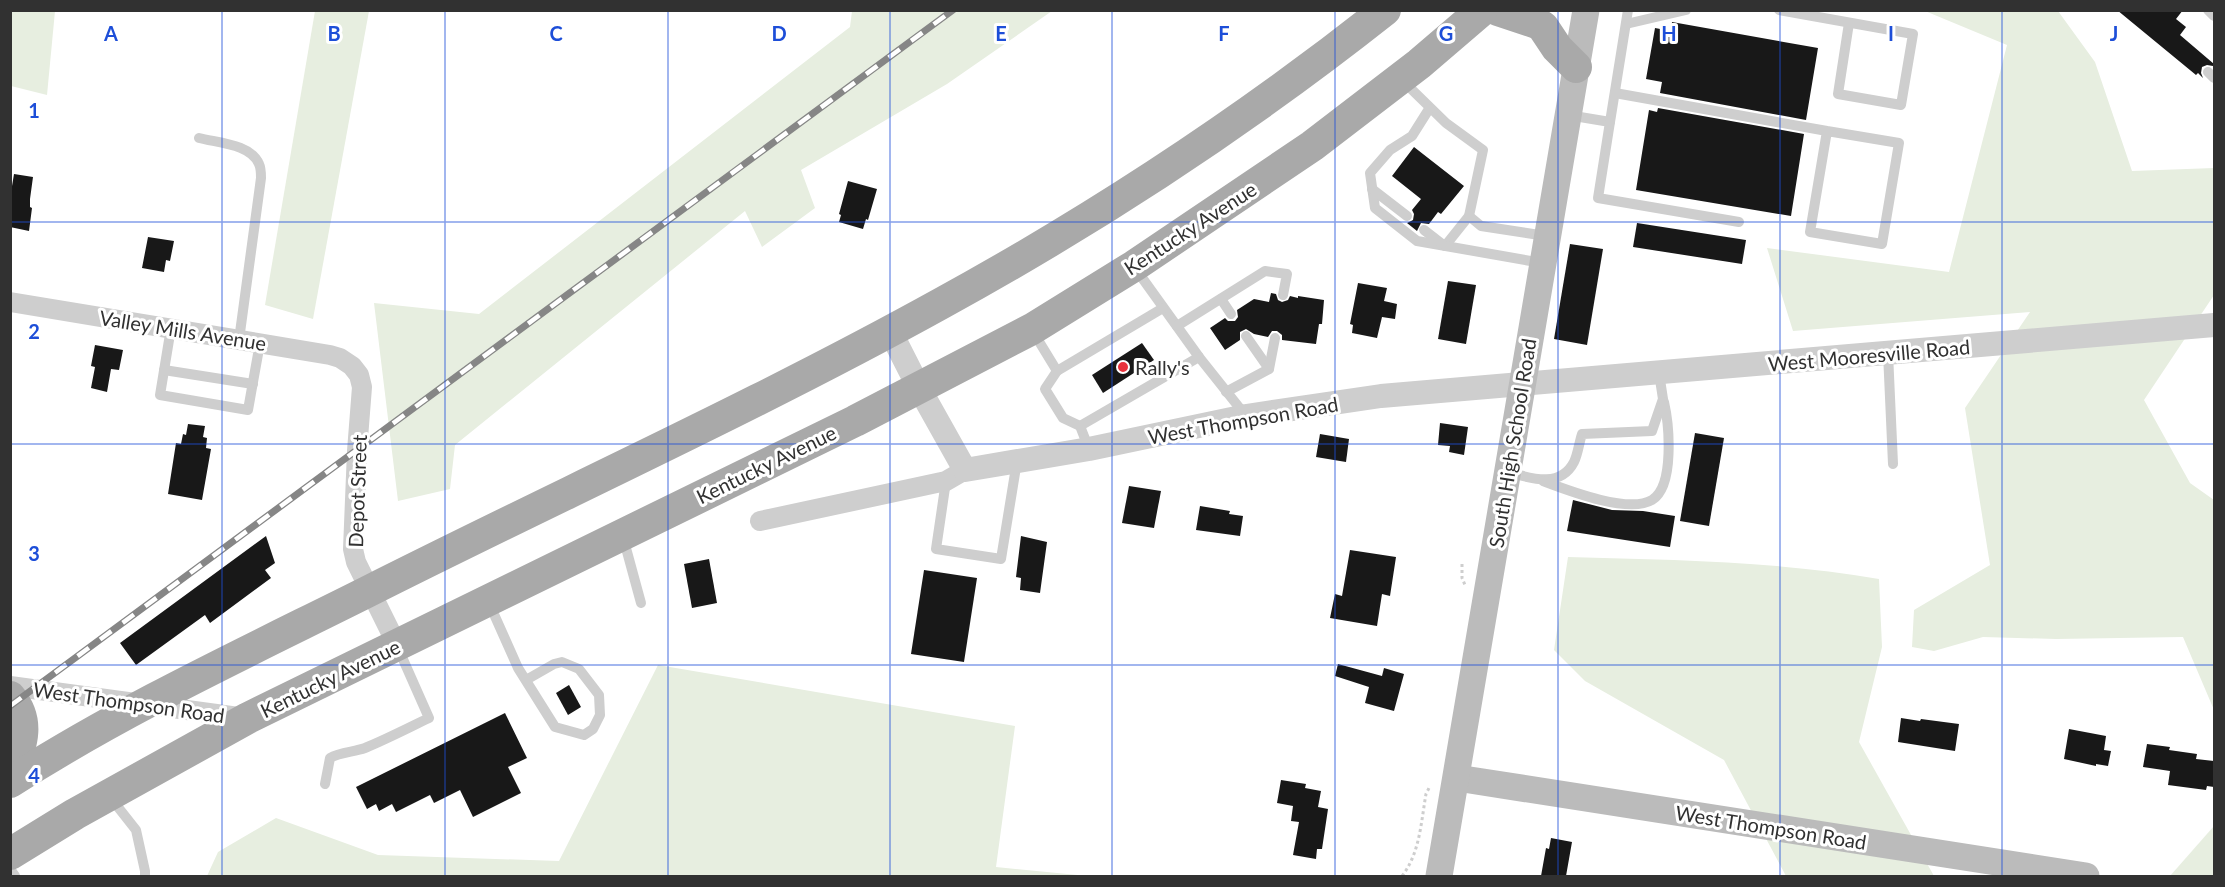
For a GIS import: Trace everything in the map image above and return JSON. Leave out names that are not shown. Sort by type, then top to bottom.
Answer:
[{"type":"main road","points":[[10,782],[145,705],[370,590],[754,401],[890,331],[1013,262],[1132,191],[1296,79],[1385,10]]},
{"type":"main road","points":[[1296,157],[1311,126],[1449,10]]},
{"type":"main road","name":"Kentucky Avenue","points":[[10,854],[248,718],[919,388],[1032,329],[1134,266],[1296,157],[1401,78],[1482,10]]},
{"type":"main road","points":[[1498,10],[1543,27],[1557,48],[1576,67]]},
{"type":"main road","name":"South High School Road","points":[[1439,876],[1586,10]]},
{"type":"main road","points":[[10,697],[19,710],[24,729],[21,746],[10,775]]},
{"type":"main road","name":"West Thompson Road","points":[[1457,778],[2086,876]]},
{"type":"street","name":"Valley Mills Avenue","points":[[10,302],[330,355],[352,366]]},
{"type":"street","name":"West Mooresville Road","points":[[1522,383],[2214,325]]},
{"type":"street","points":[[890,331],[919,388],[956,476]]},
{"type":"street","name":"Depot Street","points":[[352,366],[359,375],[362,387],[352,543],[356,562],[397,645]]},
{"type":"street","name":"West Thompson Road","points":[[760,521],[1017,461],[1089,449],[1246,416],[1380,396],[1522,383]]},
{"type":"street","name":"West Thompson Road","points":[[10,687],[248,718]]},
{"type":"lane","points":[[1628,10],[1598,198],[1739,222]]},
{"type":"lane","points":[[1626,24],[1686,10]]},
{"type":"lane","points":[[1779,10],[1913,34],[1901,105],[1838,94],[1849,23]]},
{"type":"lane","points":[[2208,10],[2214,16]]},
{"type":"lane","points":[[1401,78],[1429,109],[1483,150],[1469,216],[1445,246]]},
{"type":"lane","points":[[1615,93],[1899,143],[1882,244],[1810,232],[1827,131]]},
{"type":"lane","points":[[1429,109],[1412,135],[1390,150],[1370,173],[1375,208],[1417,241],[1542,263]]},
{"type":"lane","points":[[1568,115],[1610,122]]},
{"type":"lane","points":[[200,138],[240,148],[252,154],[260,164],[261,178],[239,340]]},
{"type":"lane","points":[[1372,189],[1407,216]]},
{"type":"lane","points":[[1469,216],[1481,226],[1547,236]]},
{"type":"lane","points":[[1424,230],[1445,246]]},
{"type":"lane","points":[[1134,266],[1199,357],[1246,416]]},
{"type":"lane","points":[[1177,326],[1265,272],[1287,274],[1283,295]]},
{"type":"lane","points":[[1221,299],[1232,314]]},
{"type":"lane","points":[[1089,449],[1080,426],[1062,418],[1045,389],[1057,371],[1163,308]]},
{"type":"lane","points":[[171,328],[160,395],[248,410],[260,343]]},
{"type":"lane","points":[[1032,329],[1057,371]]},
{"type":"lane","points":[[1246,336],[1269,369]]},
{"type":"lane","points":[[1269,369],[1275,338]]},
{"type":"lane","points":[[1888,353],[1893,464]]},
{"type":"lane","points":[[1080,426],[1199,357]]},
{"type":"lane","points":[[1226,392],[1269,369]]},
{"type":"lane","points":[[164,370],[253,384]]},
{"type":"lane","points":[[1508,472],[1542,480],[1577,494],[1620,503],[1642,503],[1652,500],[1664,485],[1670,443],[1659,373]]},
{"type":"lane","points":[[1542,480],[1553,479],[1567,473],[1575,461],[1582,434],[1652,431],[1663,399]]},
{"type":"lane","points":[[956,476],[936,549],[1001,559],[1017,461]]},
{"type":"lane","points":[[622,534],[641,603]]},
{"type":"lane","points":[[487,600],[518,668],[555,727],[584,735],[593,729],[600,715],[599,695],[579,669],[562,662],[526,680]]},
{"type":"lane","points":[[325,784],[330,758],[336,754],[345,754],[366,747],[429,718],[397,645]]},
{"type":"lane","points":[[110,795],[136,830],[146,871],[145,876]]},
{"type":"lane","points":[[10,869],[15,876]]},
{"type":"path","points":[[1402,876],[1416,853],[1426,794],[1431,786]]},
{"type":"shaded area","points":[[10,11],[55,11],[47,95],[11,86]]},
{"type":"shaded area","points":[[315,11],[369,11],[313,319],[265,305]]},
{"type":"shaded area","points":[[852,11],[1052,11],[947,84],[801,170],[815,208],[762,247],[745,211],[455,445],[450,489],[398,501],[374,303],[479,314],[850,27]]},
{"type":"shaded area","points":[[1925,11],[2058,11],[2095,62],[2132,171],[2214,168],[2214,295],[2144,400],[2190,483],[2214,500],[2214,710],[2183,637],[2056,639],[1983,637],[1934,651],[1912,647],[1914,610],[1990,565],[1965,408],[2030,312],[1793,331],[1767,248],[1949,272],[2007,45]]},
{"type":"shaded area","points":[[1568,557],[1763,565],[1879,579],[1882,647],[1859,742],[1934,876],[1786,876],[1724,760],[1585,681],[1554,650]]},
{"type":"shaded area","points":[[658,665],[1015,726],[996,867],[1088,876],[207,876],[218,852],[276,818],[378,855],[559,861]]},
{"type":"shaded area","points":[[2214,826],[2214,876],[2170,876]]},
{"type":"building","points":[[2117,10],[2183,10],[2176,19],[2186,27],[2180,35],[2214,64],[2213,66],[2202,67],[2203,78],[2198,73],[2196,75]]},
{"type":"building","points":[[1672,22],[1818,48],[1806,120],[1660,93],[1662,82],[1646,79],[1655,28],[1671,31]]},
{"type":"building","points":[[1658,108],[1804,134],[1791,216],[1636,190],[1649,110],[1657,112]]},
{"type":"building","points":[[1414,147],[1464,186],[1441,214],[1438,212],[1429,224],[1421,223],[1417,231],[1407,223],[1413,220],[1412,210],[1421,199],[1392,176]]},
{"type":"building","points":[[14,174],[33,177],[29,231],[10,227],[10,186],[12,186]]},
{"type":"building","points":[[848,181],[877,189],[863,229],[839,222]]},
{"type":"building","points":[[1637,223],[1746,240],[1742,264],[1633,247]]},
{"type":"building","points":[[148,237],[174,241],[170,261],[166,260],[164,272],[142,268]]},
{"type":"building","points":[[1570,244],[1603,249],[1587,345],[1554,339]]},
{"type":"building","points":[[1448,281],[1476,285],[1466,344],[1438,339]]},
{"type":"building","points":[[1358,283],[1387,288],[1384,301],[1397,304],[1395,319],[1382,317],[1377,338],[1352,333],[1353,325],[1350,324]]},
{"type":"building","points":[[1271,293],[1276,294],[1278,300],[1282,302],[1288,300],[1290,296],[1324,300],[1322,324],[1319,324],[1316,344],[1282,340],[1282,335],[1277,331],[1272,331],[1268,337],[1254,334],[1246,329],[1240,332],[1240,340],[1225,350],[1210,328],[1225,318],[1228,321],[1235,321],[1238,317],[1237,310],[1254,299],[1269,302]]},
{"type":"building","name":"Rally's","points":[[1142,343],[1154,360],[1103,393],[1092,375]]},
{"type":"building","points":[[95,345],[123,350],[119,370],[111,369],[107,392],[91,388],[95,367],[91,366]]},
{"type":"building","points":[[1440,423],[1468,427],[1464,455],[1449,452],[1450,446],[1438,445]]},
{"type":"building","points":[[188,424],[205,426],[203,437],[207,438],[206,448],[211,449],[202,500],[168,494],[176,443],[181,444]]},
{"type":"building","points":[[1695,433],[1724,438],[1709,526],[1680,521]]},
{"type":"building","points":[[1320,434],[1349,439],[1346,462],[1316,457]]},
{"type":"building","points":[[1129,486],[1161,491],[1154,528],[1122,523]]},
{"type":"building","points":[[1573,500],[1612,510],[1643,511],[1675,516],[1670,547],[1567,531]]},
{"type":"building","points":[[1200,506],[1230,511],[1229,514],[1243,516],[1240,536],[1196,530]]},
{"type":"building","points":[[266,536],[275,563],[265,570],[271,578],[210,623],[205,615],[136,665],[120,643]]},
{"type":"building","points":[[1021,536],[1047,542],[1040,593],[1020,590],[1021,578],[1016,577]]},
{"type":"building","points":[[1350,550],[1396,557],[1390,596],[1382,594],[1377,626],[1330,618],[1335,594],[1342,596]]},
{"type":"building","points":[[709,559],[717,603],[692,608],[684,564]]},
{"type":"building","points":[[924,570],[977,578],[964,662],[911,654]]},
{"type":"building","points":[[1338,664],[1382,676],[1384,668],[1404,674],[1394,711],[1365,703],[1369,687],[1335,676]]},
{"type":"building","points":[[569,685],[581,707],[568,715],[556,693]]},
{"type":"building","points":[[505,713],[527,758],[508,767],[521,793],[473,817],[460,790],[434,803],[430,795],[396,812],[392,804],[379,811],[376,804],[367,809],[356,787]]},
{"type":"building","points":[[1901,718],[1959,724],[1955,751],[1898,742]]},
{"type":"building","points":[[2069,729],[2106,736],[2104,750],[2111,751],[2108,766],[2096,764],[2096,766],[2064,759]]},
{"type":"building","points":[[2147,744],[2170,747],[2169,750],[2197,754],[2196,759],[2214,761],[2214,787],[2207,786],[2206,790],[2168,785],[2170,771],[2143,767]]},
{"type":"building","points":[[1281,780],[1306,784],[1305,788],[1321,791],[1318,807],[1328,809],[1322,849],[1317,849],[1316,859],[1293,855],[1299,822],[1291,821],[1293,806],[1277,803]]},
{"type":"building","points":[[1551,838],[1572,842],[1566,876],[1541,876],[1546,848],[1549,849]]},
{"type":"railway","points":[[10,706],[953,10]]},
{"type":"place","name":"Rally's","points":[[1123,367]]}]
